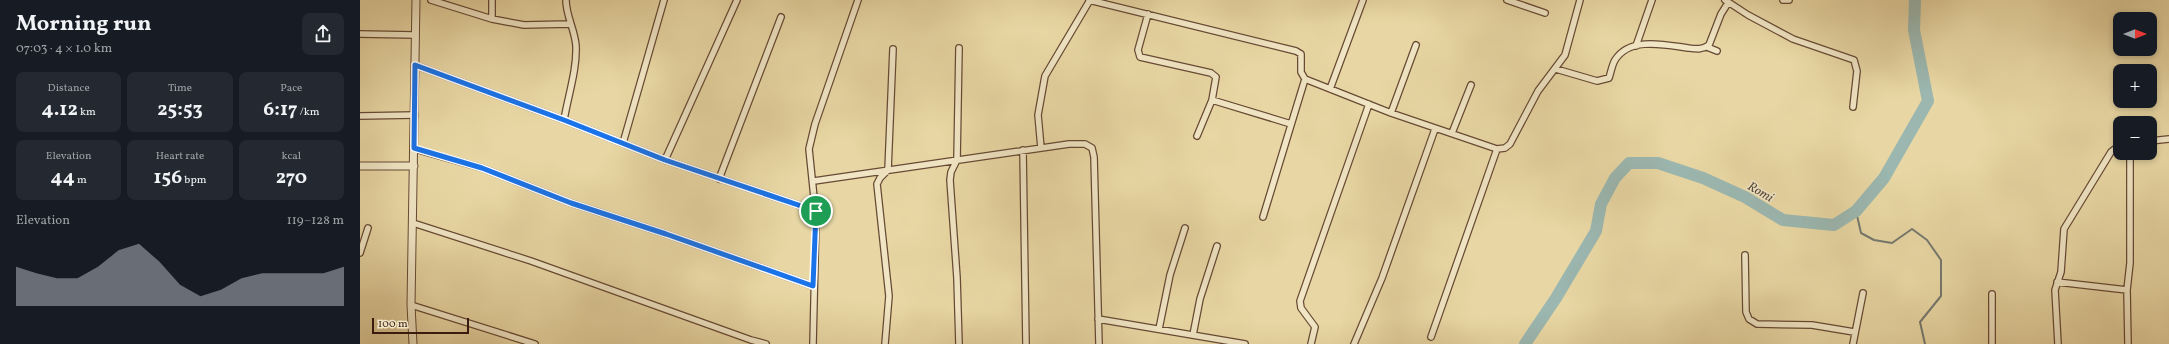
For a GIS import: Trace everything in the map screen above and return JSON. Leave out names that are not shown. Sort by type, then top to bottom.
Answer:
[{"type":"street","points":[[413,344],[410,305],[413,223],[416,0]]},
{"type":"street","points":[[431,0],[492,19],[524,25],[569,24]]},
{"type":"street","points":[[492,0],[492,19]]},
{"type":"street","points":[[564,120],[575,61],[576,45],[569,24],[566,0]]},
{"type":"street","points":[[623,143],[664,0]]},
{"type":"street","points":[[665,160],[737,0]]},
{"type":"street","points":[[813,344],[813,286],[816,211],[814,181],[809,149],[815,124],[858,0]]},
{"type":"street","points":[[1041,148],[1038,115],[1045,76],[1090,0],[1296,51],[1301,54],[1301,72],[1305,79],[1432,129],[1452,133],[1497,149],[1505,148],[1510,144],[1538,91],[1556,69],[1565,55],[1580,0]]},
{"type":"street","points":[[1330,89],[1363,0]]},
{"type":"street","points":[[1507,0],[1546,13]]},
{"type":"street","points":[[1636,46],[1652,0]]},
{"type":"street","points":[[1783,0],[1789,0]]},
{"type":"street","points":[[1556,69],[1597,81],[1609,78],[1615,61],[1621,53],[1636,46],[1647,43],[1701,50],[1707,47],[1726,1],[1793,39],[1854,60],[1857,71],[1853,107]]},
{"type":"street","points":[[1148,14],[1138,50],[1140,57],[1214,75],[1216,77],[1212,100],[1198,136]]},
{"type":"street","points":[[719,178],[781,17]]},
{"type":"street","points":[[360,34],[415,35]]},
{"type":"street","points":[[1391,113],[1416,46]]},
{"type":"street","points":[[1707,47],[1717,51]]},
{"type":"street","points":[[959,48],[957,160],[951,172],[950,180],[958,278],[959,344]]},
{"type":"street","points":[[885,344],[889,296],[878,184],[880,178],[888,170],[892,49]]},
{"type":"street","points":[[415,65],[564,120],[665,160],[816,211]]},
{"type":"street","points":[[1263,217],[1290,124],[1305,79]]},
{"type":"street","points":[[1452,133],[1471,85]]},
{"type":"street","points":[[1212,100],[1290,124]]},
{"type":"street","points":[[1311,344],[1315,327],[1301,308],[1300,301],[1370,104]]},
{"type":"street","points":[[360,116],[415,115]]},
{"type":"street","points":[[1354,344],[1382,278],[1432,129]]},
{"type":"street","points":[[2157,140],[2169,139]]},
{"type":"street","points":[[814,181],[1069,144],[1085,144],[1092,148],[1094,157],[1099,344]]},
{"type":"street","points":[[414,148],[482,168],[571,203],[666,234],[813,286]]},
{"type":"street","points":[[1431,337],[1497,149]]},
{"type":"street","points":[[1023,150],[1026,344]]},
{"type":"street","points":[[2058,344],[2054,301],[2057,282],[2061,272],[2062,245],[2066,223],[2113,150]]},
{"type":"street","points":[[2128,344],[2127,290],[2130,262],[2130,160]]},
{"type":"street","points":[[360,166],[414,166]]},
{"type":"street","points":[[413,223],[531,261],[743,338],[766,344]]},
{"type":"street","points":[[360,253],[368,228]]},
{"type":"street","points":[[1159,329],[1170,275],[1185,228]]},
{"type":"street","points":[[1193,335],[1200,299],[1217,246]]},
{"type":"street","points":[[1745,255],[1746,312],[1749,320],[1766,326],[1812,325],[1854,332]]},
{"type":"street","points":[[2057,282],[2127,290]]},
{"type":"street","points":[[1853,344],[1854,332],[1863,294]]},
{"type":"street","points":[[1992,294],[1992,344]]},
{"type":"street","points":[[410,305],[535,344]]},
{"type":"street","points":[[1098,319],[1245,344]]},
{"type":"waterway","name":"Romi","points":[[1525,344],[1556,298],[1596,231],[1601,204],[1615,178],[1629,163],[1658,163],[1703,178],[1745,197],[1783,220],[1834,225],[1856,211],[1884,178],[1928,101],[1914,30],[1915,0]]},
{"type":"waterway","points":[[1856,211],[1861,233],[1874,240],[1892,243],[1912,229],[1927,240],[1941,260],[1941,296],[1920,322],[1925,344]]},
{"type":"route","points":[[415,65],[564,120],[665,160],[816,211],[813,286],[666,234],[571,203],[482,168],[414,148],[415,65]]}]
